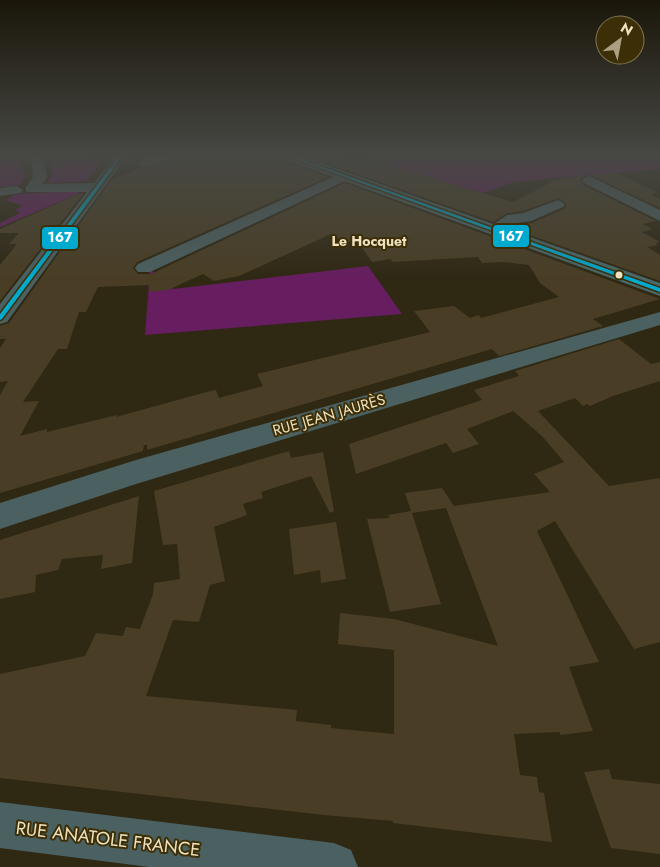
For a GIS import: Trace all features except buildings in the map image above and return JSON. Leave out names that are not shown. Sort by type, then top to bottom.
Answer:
[{"type":"street","points":[[0,318],[88,197]]},
{"type":"street","points":[[144,268],[297,197]]},
{"type":"street","points":[[403,197],[660,290]]},
{"type":"street","points":[[623,197],[660,216]]},
{"type":"street","points":[[493,230],[513,218],[525,218],[558,204]]},
{"type":"street","name":"RUE JEAN JAURÈS","points":[[0,516],[136,472],[660,318]]},
{"type":"street","name":"RUE ANATOLE FRANCE","points":[[0,826],[334,867]]},
{"type":"shaded area","points":[[10,197],[70,197],[0,227],[0,223],[20,213],[15,210],[23,206],[6,200]]},
{"type":"shaded area","points":[[368,266],[402,314],[145,335],[150,269],[173,289]]},
{"type":"transit line","name":"167","points":[[0,318],[90,197]]},
{"type":"transit line","name":"167","points":[[404,197],[660,290]]},
{"type":"district","name":"Le Hocquet","points":[[369,241]]}]
